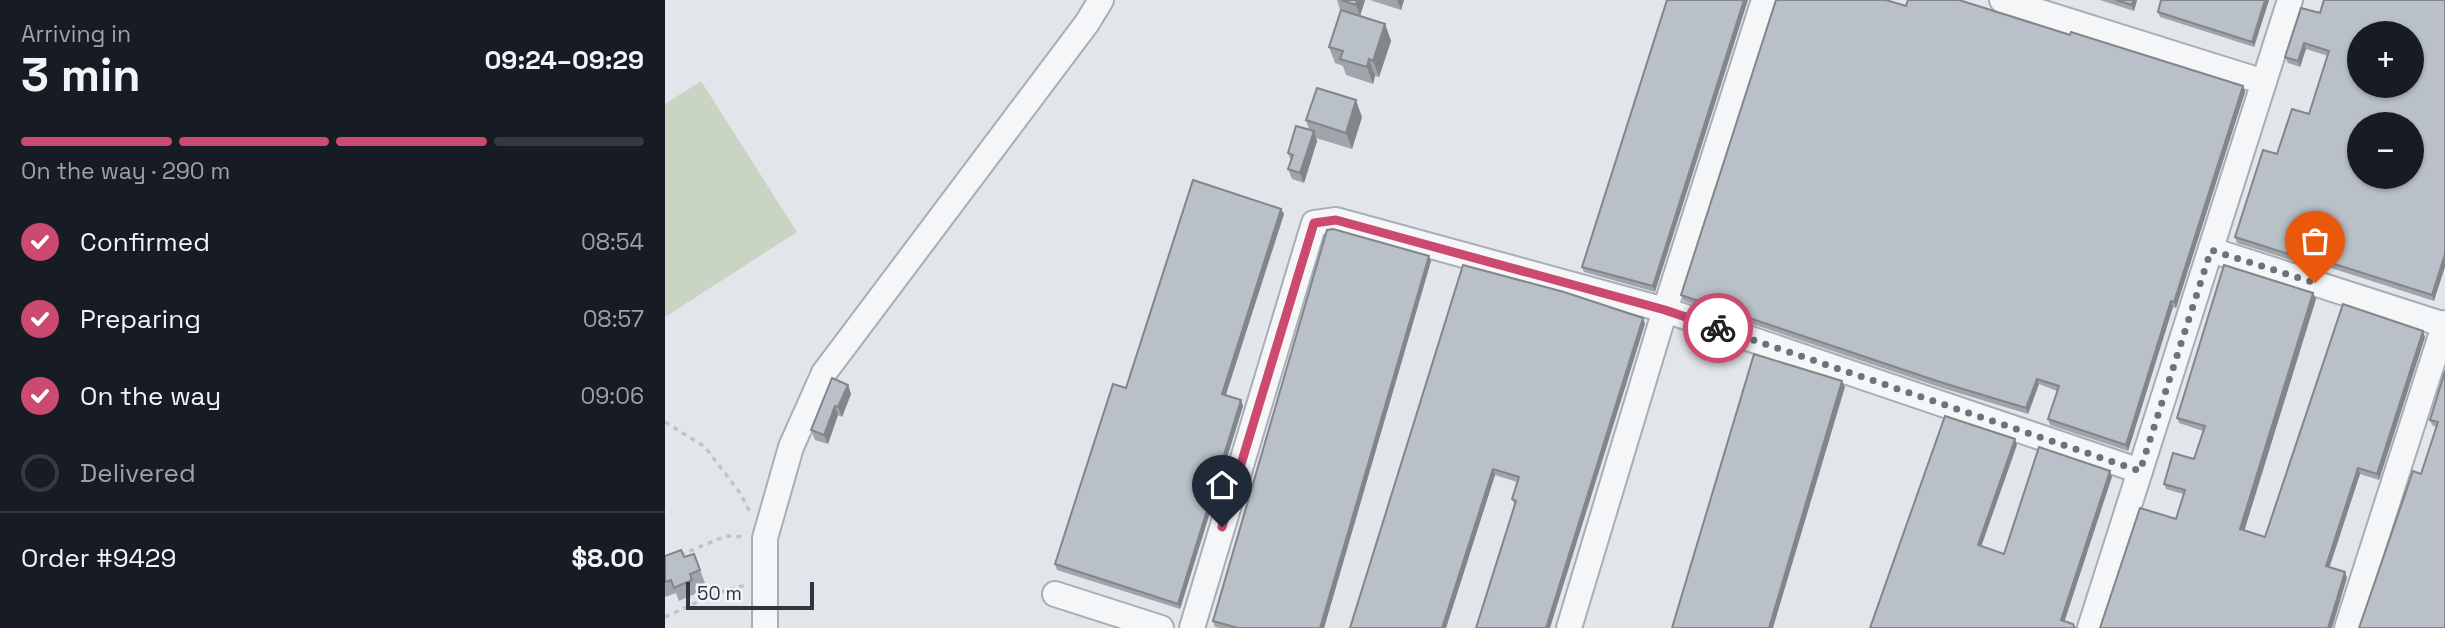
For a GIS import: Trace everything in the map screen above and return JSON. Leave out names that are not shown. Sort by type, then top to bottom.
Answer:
[{"type":"lane","points":[[765,628],[765,538],[791,447],[824,373],[1079,34],[1101,0]]},
{"type":"lane","points":[[1569,628],[1665,310],[1764,0]]},
{"type":"lane","points":[[2002,0],[2264,82]]},
{"type":"lane","points":[[2090,628],[2290,0]]},
{"type":"lane","points":[[1192,628],[1314,223],[1336,220],[1665,310],[2140,471]]},
{"type":"lane","points":[[2211,250],[2445,324],[2347,628]]},
{"type":"lane","points":[[1055,594],[1119,622],[1161,628]]},
{"type":"path","points":[[665,422],[705,447],[740,494],[765,538]]},
{"type":"path","points":[[677,556],[726,536],[765,538]]},
{"type":"path","points":[[665,617],[717,593],[765,580]]},
{"type":"green space","points":[[701,81],[797,232],[665,317],[665,104]]},
{"type":"building","points":[[1341,0],[1357,0],[1356,5]]},
{"type":"building","points":[[1667,0],[1744,0],[1653,286],[1582,267]]},
{"type":"building","points":[[1776,0],[1886,0],[1906,6],[1908,0],[1959,0],[2243,86],[2126,445],[2048,419],[2059,386],[2037,379],[2026,408],[1681,295]]},
{"type":"building","points":[[2116,0],[2133,0],[2132,5]]},
{"type":"building","points":[[2161,0],[2265,0],[2252,42],[2158,12]]},
{"type":"building","points":[[2324,0],[2445,0],[2445,254],[2432,295],[2325,261],[2324,265],[2235,237],[2263,150],[2277,154],[2292,109],[2309,114],[2329,51],[2304,43],[2298,61],[2285,57],[2301,8],[2320,13]]},
{"type":"building","points":[[1341,10],[1385,24],[1373,61],[1369,59],[1367,67],[1340,59],[1343,51],[1329,47]]},
{"type":"building","points":[[1317,88],[1356,100],[1346,133],[1306,120]]},
{"type":"building","points":[[1296,126],[1314,131],[1300,173],[1288,169],[1293,155],[1288,153]]},
{"type":"building","points":[[1193,180],[1281,209],[1222,394],[1241,400],[1178,604],[1055,564],[1113,384],[1126,388]]},
{"type":"building","points":[[1333,229],[1429,256],[1320,628],[1238,628],[1213,621],[1327,230]]},
{"type":"building","points":[[1463,265],[1564,292],[1643,318],[1546,628],[1476,628],[1516,501],[1512,499],[1519,477],[1493,469],[1442,628],[1350,628]]},
{"type":"building","points":[[2224,265],[2313,293],[2240,529],[2265,537],[2343,304],[2423,331],[2377,474],[2358,468],[2326,566],[2345,572],[2328,628],[2100,628],[2140,508],[2176,519],[2185,490],[2164,484],[2173,453],[2194,459],[2205,426],[2177,418]]},
{"type":"building","points":[[1754,354],[1842,381],[1769,628],[1672,628]]},
{"type":"building","points":[[2445,371],[2445,628],[2359,628],[2413,471],[2421,474],[2438,422],[2430,420]]},
{"type":"building","points":[[832,378],[848,385],[838,407],[835,406],[824,435],[811,430]]},
{"type":"building","points":[[1945,416],[2015,439],[1978,545],[2004,554],[2039,447],[2110,471],[2061,620],[2073,624],[2075,628],[1870,628]]},
{"type":"building","points":[[681,550],[684,557],[694,554],[700,570],[690,574],[692,580],[674,588],[671,580],[665,582],[665,556]]},
{"type":"way so far","points":[[1718,328],[2140,471],[2211,250],[2315,283]]},
{"type":"route","points":[[1222,527],[1314,223],[1336,220],[1665,310],[1718,328]]}]
